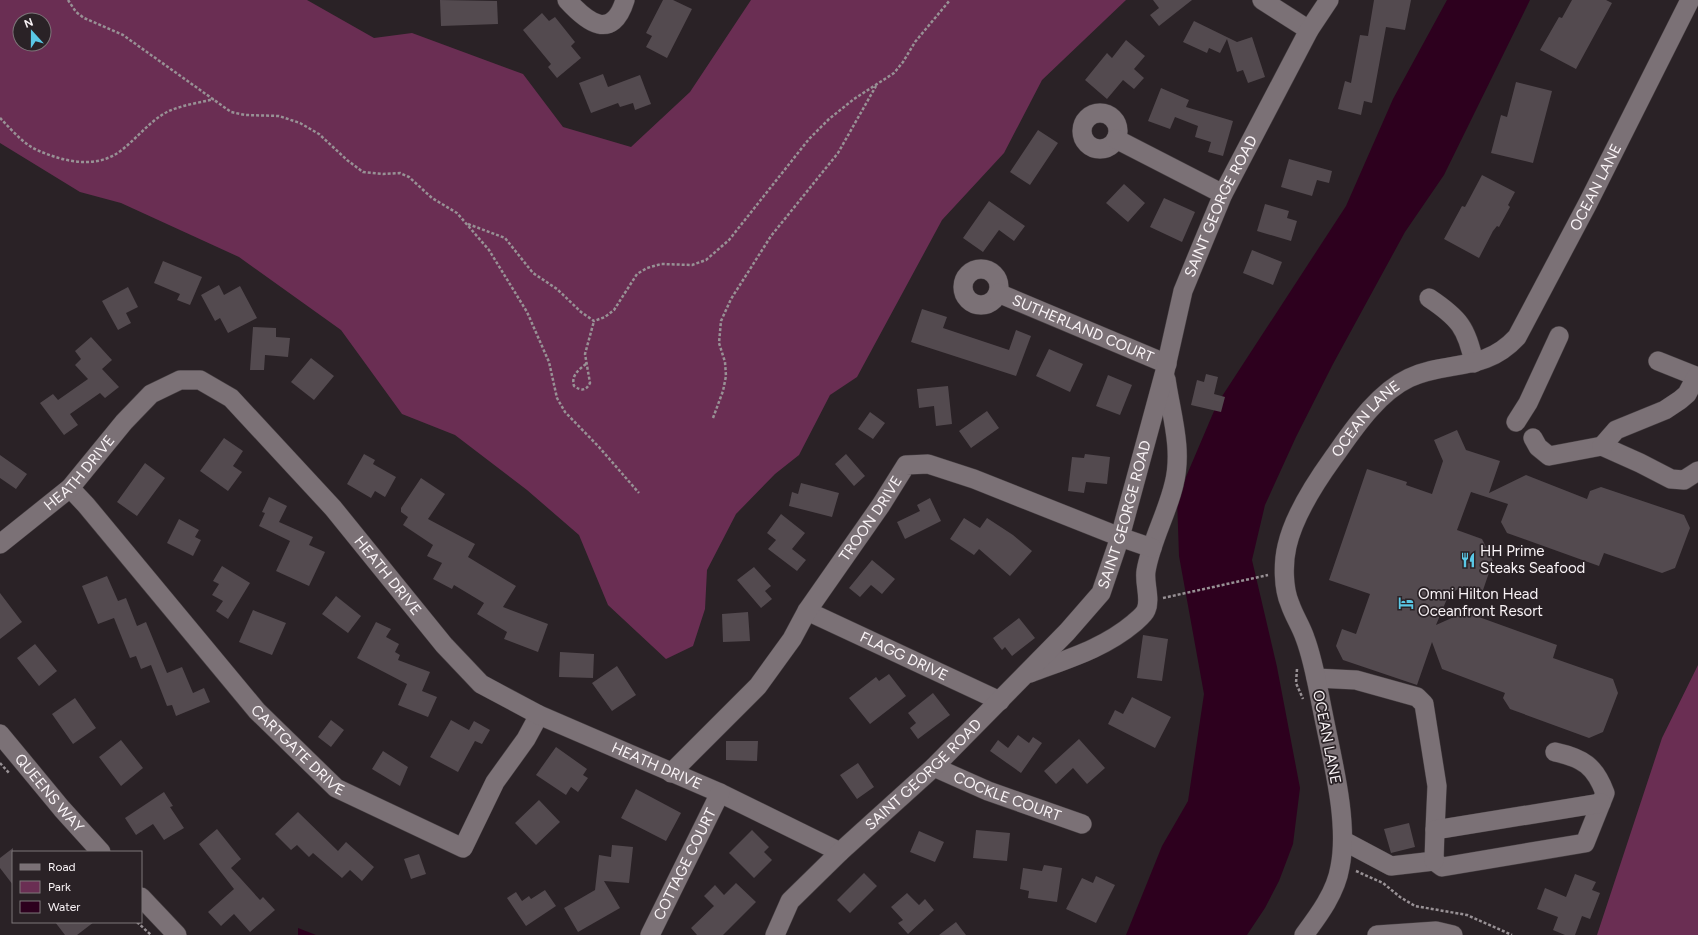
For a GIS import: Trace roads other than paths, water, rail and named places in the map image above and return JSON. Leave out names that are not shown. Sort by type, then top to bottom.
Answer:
[{"type":"street","points":[[567,0],[590,22],[601,25],[610,24],[616,18],[625,0]]},
{"type":"street","points":[[1262,0],[1310,30]]},
{"type":"street","name":"SAINT GEORGE ROAD","points":[[775,935],[790,901],[840,852],[934,767],[1067,632],[1101,593],[1120,537],[1166,367],[1183,291],[1223,194],[1310,30],[1329,0]]},
{"type":"street","name":"OCEAN LANE","points":[[1310,933],[1331,892],[1340,867],[1344,841],[1330,747],[1316,678],[1306,638],[1289,602],[1285,572],[1287,546],[1295,523],[1310,494],[1332,459],[1366,414],[1388,392],[1407,379],[1424,372],[1474,363],[1489,358],[1508,347],[1517,337],[1588,203],[1690,0]]},
{"type":"street","points":[[1116,139],[1223,194]]},
{"type":"street","name":"SUTHERLAND COURT","points":[[998,293],[1166,367]]},
{"type":"street","points":[[1429,298],[1450,312],[1462,326],[1468,338],[1474,363]]},
{"type":"street","points":[[1516,422],[1528,403],[1559,336]]},
{"type":"street","points":[[1602,446],[1616,430],[1665,410],[1687,394],[1697,377],[1658,361]]},
{"type":"street","points":[[1025,675],[1098,648],[1120,635],[1146,611],[1148,602],[1146,572],[1152,548],[1174,484],[1177,463],[1177,445],[1166,367]]},
{"type":"street","name":"HEATH DRIVE","points":[[0,544],[70,488],[124,422],[151,394],[180,380],[200,380],[231,398],[322,497],[444,645],[481,684],[539,715],[720,793],[840,852]]},
{"type":"street","points":[[1533,438],[1538,447],[1549,456],[1602,446],[1671,479],[1684,480],[1698,471]]},
{"type":"street","name":"TROON DRIVE","points":[[671,773],[758,686],[792,639],[807,611],[881,505],[906,465],[928,464],[1152,548]]},
{"type":"street","name":"CARTGATE DRIVE","points":[[70,488],[91,510],[257,711],[336,788],[463,848],[495,782],[526,739],[539,715]]},
{"type":"street","name":"FLAGG DRIVE","points":[[807,611],[1000,701]]},
{"type":"street","points":[[1316,678],[1356,680],[1417,698],[1424,704],[1437,786],[1434,861]]},
{"type":"street","name":"QUEENS WAY","points":[[0,734],[99,851]]},
{"type":"street","points":[[1344,841],[1390,866],[1434,861],[1442,867],[1585,843],[1605,793],[1599,777],[1587,764],[1574,756],[1555,752]]},
{"type":"street","name":"COCKLE COURT","points":[[934,767],[988,791],[1082,824]]},
{"type":"street","name":"COTTAGE COURT","points":[[650,935],[720,793]]},
{"type":"street","points":[[1436,830],[1601,803]]},
{"type":"street","points":[[142,899],[177,935]]},
{"type":"street","points":[[1377,935],[1436,931],[1453,935]]},
{"type":"water","points":[[1447,0],[1530,0],[1444,175],[1405,232],[1333,364],[1296,437],[1265,505],[1252,560],[1277,667],[1300,788],[1293,844],[1279,881],[1265,908],[1247,935],[1126,935],[1162,846],[1188,801],[1204,694],[1179,556],[1177,498],[1217,404],[1346,206],[1393,99]]},
{"type":"water","points":[[298,928],[316,935],[298,935]]},
{"type":"place","name":"HH Prime Steaks Seafood","points":[[1468,560]]},
{"type":"place","name":"Omni Hilton Head Oceanfront Resort","points":[[1406,603]]}]
